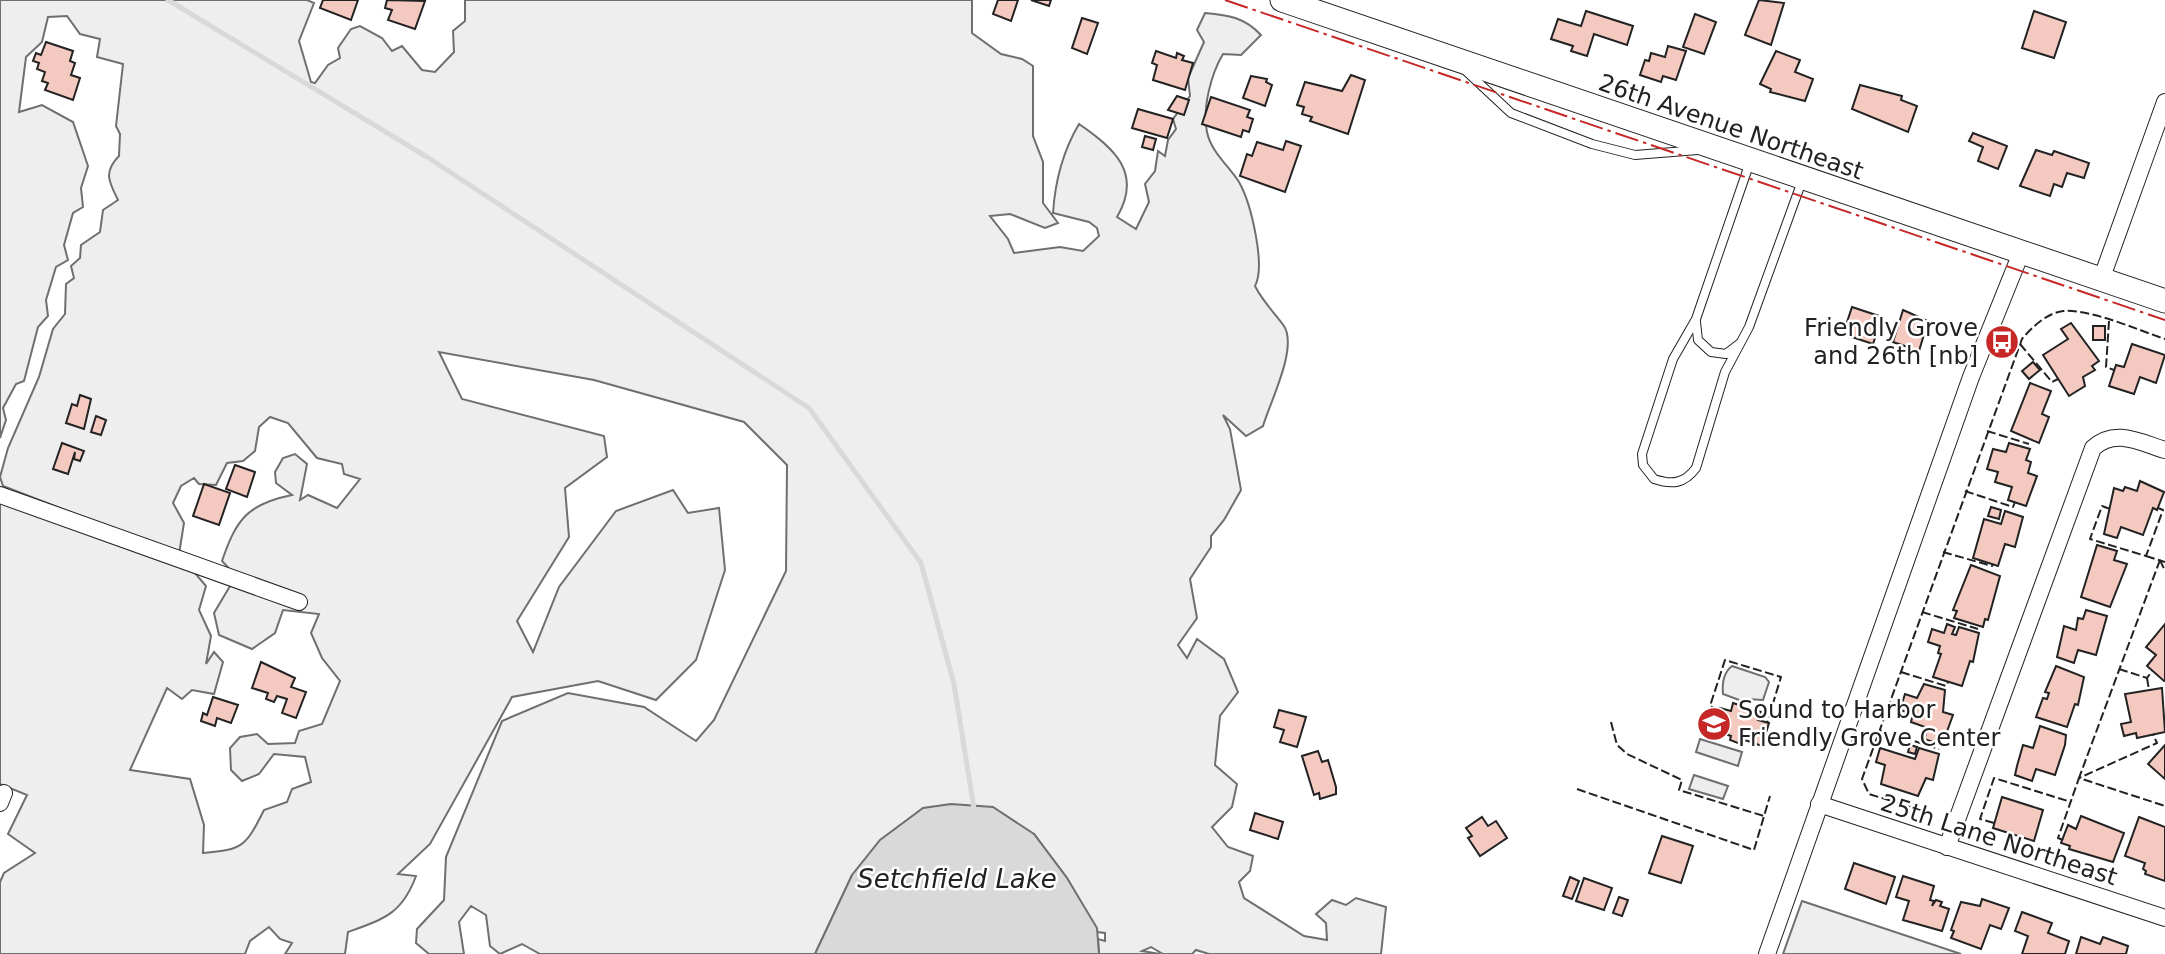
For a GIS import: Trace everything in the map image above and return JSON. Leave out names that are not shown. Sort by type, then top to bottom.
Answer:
[{"type":"street","name":"26th Avenue Northeast","points":[[1282,0],[1750,162],[2165,301]]},
{"type":"street","points":[[2101,280],[2165,102]]},
{"type":"street","points":[[1767,954],[1971,377],[2021,253]]},
{"type":"street","points":[[1947,847],[2092,448],[2104,438],[2118,436],[2165,450]]},
{"type":"street","points":[[0,495],[299,602]]},
{"type":"street","name":"25th Lane Northeast","points":[[1819,804],[2165,918]]},
{"type":"lane","points":[[1454,60],[1511,113],[1592,144],[1635,155],[1712,148]]},
{"type":"lane","points":[[1750,162],[1696,319],[1673,359],[1642,454],[1643,465],[1654,479],[1678,483],[1689,478],[1696,468],[1725,373],[1749,327],[1802,179]]},
{"type":"lane","points":[[1696,319],[1698,340],[1711,352],[1726,354],[1741,342]]},
{"type":"shaded area","points":[[0,0],[307,0],[314,3],[299,41],[311,82],[315,83],[328,65],[340,58],[338,48],[351,29],[360,26],[382,38],[392,51],[402,46],[422,70],[435,72],[454,52],[453,31],[465,21],[465,0],[972,0],[972,33],[1001,54],[1022,59],[1033,66],[1033,136],[1043,162],[1043,203],[1058,223],[1045,228],[1010,214],[990,216],[1008,239],[1014,253],[1060,247],[1083,251],[1099,236],[1097,228],[1089,222],[1053,213],[1061,167],[1079,124],[1103,142],[1121,163],[1127,187],[1117,217],[1136,229],[1149,202],[1145,184],[1155,171],[1158,151],[1165,156],[1168,140],[1176,129],[1173,119],[1190,96],[1188,78],[1204,42],[1197,30],[1205,13],[1228,16],[1248,24],[1261,35],[1241,55],[1223,54],[1209,92],[1207,132],[1212,146],[1244,192],[1258,250],[1258,277],[1255,286],[1284,326],[1288,348],[1263,426],[1246,436],[1223,415],[1230,429],[1241,490],[1224,520],[1211,536],[1211,547],[1190,579],[1197,618],[1178,645],[1187,658],[1197,639],[1224,659],[1238,692],[1220,716],[1215,765],[1237,784],[1232,807],[1212,827],[1228,847],[1253,856],[1250,871],[1239,882],[1244,898],[1304,936],[1327,940],[1326,923],[1316,914],[1332,900],[1346,905],[1356,898],[1386,907],[1381,954],[1209,954],[1196,950],[1192,954],[1163,954],[1151,947],[1142,951],[1160,954],[1099,954],[1098,939],[1105,941],[1105,933],[1097,932],[1067,878],[1034,834],[852,875],[815,954],[540,954],[522,944],[500,954],[490,946],[486,915],[471,906],[459,922],[464,954],[429,954],[416,943],[417,929],[444,900],[446,857],[502,721],[568,693],[644,707],[696,741],[714,720],[786,571],[787,465],[744,422],[594,380],[439,352],[462,399],[604,436],[607,457],[565,488],[569,537],[517,621],[533,652],[559,587],[616,511],[673,490],[688,513],[719,508],[725,570],[696,660],[656,700],[598,681],[512,697],[430,844],[398,874],[416,876],[405,899],[382,919],[348,932],[345,954],[285,954],[292,943],[280,939],[269,927],[250,941],[245,954],[0,954],[0,882],[4,873],[35,853],[8,834],[27,795],[0,784],[0,487],[7,494],[195,573],[206,586],[199,610],[211,636],[206,664],[214,652],[223,662],[214,694],[192,690],[182,699],[167,688],[130,770],[190,779],[204,825],[203,853],[227,850],[242,844],[264,810],[287,802],[292,789],[311,782],[305,757],[274,754],[259,774],[242,781],[231,770],[230,748],[240,737],[257,734],[268,744],[295,743],[299,731],[322,724],[340,681],[322,658],[311,633],[319,614],[283,610],[275,633],[252,649],[219,635],[214,613],[236,576],[222,561],[227,547],[245,516],[264,503],[292,495],[276,483],[275,472],[283,458],[295,454],[307,464],[300,500],[308,495],[337,508],[360,479],[344,474],[342,464],[317,458],[288,423],[270,417],[259,427],[255,451],[243,461],[227,463],[216,485],[199,484],[194,478],[181,486],[173,503],[184,523],[179,554],[3,486],[0,477],[8,448],[39,377],[53,329],[65,314],[66,284],[74,278],[71,266],[80,258],[81,245],[100,232],[103,210],[118,200],[110,182],[109,172],[119,156],[120,134],[116,126],[123,64],[97,57],[100,39],[80,34],[67,16],[48,17],[42,42],[26,57],[19,112],[42,105],[73,122],[88,166],[81,188],[83,207],[73,213],[64,245],[68,260],[56,267],[46,300],[48,316],[38,327],[24,381],[16,384],[3,408],[6,420],[0,438]]},
{"type":"shaded area","points":[[1732,666],[1765,677],[1769,682],[1763,700],[1748,699],[1747,703],[1723,694],[1724,679]]},
{"type":"shaded area","points":[[1700,739],[1742,752],[1738,766],[1696,752]]},
{"type":"shaded area","points":[[1694,775],[1728,786],[1723,799],[1689,789]]},
{"type":"shaded area","points":[[1802,901],[1961,954],[1783,954]]},
{"type":"water","name":"Setchfield Lake","points":[[951,804],[993,807],[1034,834],[1067,878],[1097,928],[1099,954],[815,954],[852,875],[880,840],[923,808]]},
{"type":"building","points":[[323,0],[358,0],[351,20],[320,8]]},
{"type":"building","points":[[387,0],[425,1],[415,29],[388,20],[392,10],[385,8]]},
{"type":"building","points":[[998,0],[1018,0],[1011,21],[993,14]]},
{"type":"building","points":[[1031,0],[1051,0],[1049,6]]},
{"type":"building","points":[[1759,0],[1784,3],[1771,45],[1745,35]]},
{"type":"building","points":[[1586,11],[1633,26],[1627,45],[1594,34],[1587,56],[1571,51],[1573,46],[1551,39],[1558,19],[1581,26]]},
{"type":"building","points":[[2034,11],[2066,22],[2054,58],[2022,48]]},
{"type":"building","points":[[1695,14],[1716,22],[1704,54],[1683,47]]},
{"type":"building","points":[[1082,18],[1098,23],[1087,54],[1072,48]]},
{"type":"building","points":[[46,42],[73,51],[70,61],[75,63],[71,75],[80,78],[73,100],[45,90],[48,83],[42,81],[45,72],[37,69],[39,63],[33,61],[36,53],[41,55]]},
{"type":"building","points":[[1668,46],[1686,51],[1676,80],[1663,76],[1661,82],[1640,75],[1645,60],[1649,61],[1651,53],[1665,57]]},
{"type":"building","points":[[1156,51],[1176,58],[1177,53],[1184,56],[1182,60],[1193,63],[1185,90],[1153,80],[1157,65],[1152,63]]},
{"type":"building","points":[[1776,51],[1800,60],[1795,72],[1813,79],[1805,101],[1770,92],[1771,89],[1760,84]]},
{"type":"building","points":[[1351,75],[1365,80],[1348,134],[1310,121],[1312,117],[1302,114],[1304,107],[1297,105],[1305,82],[1342,91]]},
{"type":"building","points":[[1251,76],[1267,79],[1266,82],[1272,85],[1265,106],[1243,98]]},
{"type":"building","points":[[1860,85],[1902,96],[1901,100],[1917,106],[1908,132],[1852,109]]},
{"type":"building","points":[[1177,96],[1189,100],[1184,115],[1168,110]]},
{"type":"building","points":[[1211,97],[1250,110],[1247,117],[1253,119],[1249,132],[1243,130],[1241,137],[1202,124]]},
{"type":"building","points":[[1138,109],[1173,119],[1167,138],[1132,128]]},
{"type":"building","points":[[1973,133],[2007,146],[1998,169],[1978,161],[1983,147],[1969,141]]},
{"type":"building","points":[[1145,136],[1156,139],[1153,150],[1142,147]]},
{"type":"building","points":[[1286,141],[1301,146],[1285,192],[1240,176],[1247,154],[1252,156],[1257,142],[1283,150]]},
{"type":"building","points":[[2036,150],[2052,155],[2054,151],[2089,163],[2084,178],[2067,173],[2062,187],[2054,184],[2050,196],[2020,186]]},
{"type":"building","points":[[1852,307],[1882,317],[1873,344],[1843,334]]},
{"type":"building","points":[[1903,310],[1928,321],[1919,351],[1893,342]]},
{"type":"building","points":[[2071,323],[2099,361],[2092,366],[2095,370],[2083,377],[2085,386],[2069,396],[2043,355],[2068,339],[2061,329]]},
{"type":"building","points":[[2093,326],[2105,326],[2105,340],[2093,340]]},
{"type":"building","points":[[2132,344],[2165,355],[2156,383],[2140,377],[2134,394],[2109,386],[2116,365],[2124,367]]},
{"type":"building","points":[[2033,362],[2040,370],[2029,379],[2022,371]]},
{"type":"building","points":[[2030,383],[2051,391],[2042,414],[2049,417],[2039,443],[2011,431]]},
{"type":"building","points":[[80,395],[91,399],[84,429],[66,423],[72,404],[77,406]]},
{"type":"building","points":[[96,416],[106,420],[101,435],[91,432]]},
{"type":"building","points":[[62,443],[84,451],[80,461],[74,459],[75,452],[68,474],[53,469]]},
{"type":"building","points":[[2009,443],[2030,449],[2026,460],[2031,462],[2028,473],[2037,476],[2026,506],[2008,500],[2012,487],[1995,482],[1998,472],[1987,469],[1993,449],[2006,452]]},
{"type":"building","points":[[235,465],[255,472],[247,497],[226,489]]},
{"type":"building","points":[[2140,481],[2164,492],[2157,510],[2153,508],[2143,535],[2121,527],[2117,538],[2104,534],[2114,488],[2123,491],[2125,487],[2137,491]]},
{"type":"building","points":[[204,484],[230,493],[219,525],[193,516]]},
{"type":"building","points":[[1991,507],[2001,510],[1999,519],[1988,516]]},
{"type":"building","points":[[2005,511],[2023,517],[2015,547],[2005,544],[1998,566],[1973,558],[1984,519],[2001,524]]},
{"type":"building","points":[[2097,545],[2117,551],[2114,560],[2127,564],[2110,607],[2081,597]]},
{"type":"building","points":[[1971,565],[2000,576],[1988,620],[1985,619],[1983,627],[1954,618],[1957,611],[1953,610]]},
{"type":"building","points":[[2086,610],[2107,616],[2096,655],[2078,650],[2074,663],[2057,657],[2064,626],[2076,630],[2078,618],[2083,619]]},
{"type":"building","points":[[1947,624],[1955,627],[1952,634],[1956,635],[1959,627],[1979,633],[1973,662],[1970,661],[1962,686],[1933,677],[1941,654],[1938,653],[1940,646],[1928,642],[1932,629],[1944,633]]},
{"type":"building","points":[[2165,624],[2164,681],[2147,666],[2156,655],[2146,647]]},
{"type":"building","points":[[261,662],[295,678],[291,687],[306,692],[296,718],[282,713],[287,699],[277,696],[274,702],[266,699],[268,693],[252,688]]},
{"type":"building","points":[[2056,666],[2084,677],[2078,705],[2075,704],[2067,727],[2036,717],[2043,698],[2047,699],[2049,693],[2045,692]]},
{"type":"building","points":[[1924,684],[1945,690],[1943,712],[1953,715],[1942,745],[1924,739],[1928,728],[1911,722],[1913,714],[1900,710],[1905,694],[1917,698]]},
{"type":"building","points":[[2162,688],[2165,732],[2137,738],[2136,733],[2124,736],[2121,724],[2131,722],[2125,694]]},
{"type":"building","points":[[213,697],[238,705],[231,723],[217,718],[215,726],[201,721],[203,713],[207,715]]},
{"type":"building","points":[[1733,703],[1761,712],[1758,720],[1769,723],[1762,746],[1745,740],[1743,745],[1730,740],[1731,736],[1713,730],[1720,708],[1731,711]]},
{"type":"building","points":[[1279,710],[1306,717],[1297,747],[1280,742],[1284,730],[1274,727]]},
{"type":"building","points":[[2040,726],[2066,735],[2065,745],[2055,775],[2036,769],[2032,781],[2015,775],[2023,745],[2033,748]]},
{"type":"building","points":[[1910,745],[1917,747],[1915,754],[1908,752]]},
{"type":"building","points":[[2165,745],[2165,779],[2148,764]]},
{"type":"building","points":[[1880,748],[1915,759],[1919,748],[1939,754],[1933,780],[1926,778],[1918,796],[1881,784],[1885,765],[1876,762]]},
{"type":"building","points":[[1318,751],[1322,762],[1328,760],[1336,787],[1336,794],[1320,799],[1319,793],[1314,795],[1302,756]]},
{"type":"building","points":[[2002,797],[2043,810],[2034,841],[1993,828]]},
{"type":"building","points":[[1255,813],[1283,822],[1278,839],[1250,830]]},
{"type":"building","points":[[2081,816],[2124,833],[2113,862],[2069,849],[2070,846],[2061,843],[2068,825],[2076,829]]},
{"type":"building","points":[[1482,817],[1488,826],[1496,821],[1507,838],[1480,856],[1468,838],[1472,836],[1466,828]]},
{"type":"building","points":[[2139,817],[2165,827],[2165,881],[2145,874],[2145,863],[2125,856]]},
{"type":"building","points":[[1662,836],[1693,846],[1681,883],[1649,873]]},
{"type":"building","points":[[1854,863],[1895,877],[1886,904],[1845,889]]},
{"type":"building","points":[[1903,876],[1934,886],[1930,900],[1934,901],[1932,906],[1936,900],[1942,902],[1940,906],[1949,909],[1942,931],[1903,920],[1909,901],[1896,897]]},
{"type":"building","points":[[1570,877],[1579,881],[1572,899],[1563,896]]},
{"type":"building","points":[[1584,878],[1612,888],[1604,910],[1576,901]]},
{"type":"building","points":[[1619,897],[1628,900],[1622,916],[1613,913]]},
{"type":"building","points":[[1982,899],[2009,908],[2001,929],[1990,925],[1981,949],[1951,938],[1954,931],[1951,930],[1961,902],[1980,906]]},
{"type":"building","points":[[2022,912],[2052,923],[2048,933],[2069,941],[2065,954],[2022,954],[2028,936],[2015,931]]},
{"type":"building","points":[[2081,937],[2100,944],[2103,937],[2128,946],[2126,954],[2076,954]]},
{"type":"waterway","points":[[168,0],[427,157],[809,408],[921,563],[954,684],[974,809]]},
{"type":"fence","points":[[1914,808],[1869,794],[1862,779],[2022,339],[2040,321],[2063,311],[2087,313],[2165,339]]},
{"type":"fence","points":[[2109,321],[2106,367],[2114,370]]},
{"type":"fence","points":[[2020,344],[2052,382],[2058,379]]},
{"type":"fence","points":[[1987,431],[2029,444]]},
{"type":"fence","points":[[1965,491],[2013,507],[2015,502]]},
{"type":"fence","points":[[2110,509],[2102,506],[2090,539],[2146,556],[2163,510],[2158,508]]},
{"type":"fence","points":[[1943,552],[1992,566],[1993,564]]},
{"type":"fence","points":[[2146,556],[2165,562]]},
{"type":"fence","points":[[2160,560],[2079,778],[2165,806]]},
{"type":"fence","points":[[2160,560],[2165,571]]},
{"type":"fence","points":[[1922,612],[1978,629]]},
{"type":"fence","points":[[1719,710],[1710,706],[1725,660],[1781,677],[1767,723]]},
{"type":"fence","points":[[2119,669],[2147,678],[2152,671]]},
{"type":"fence","points":[[1901,672],[1946,686],[1948,682]]},
{"type":"fence","points":[[2147,678],[2149,690]]},
{"type":"fence","points":[[1611,722],[1617,745],[1627,754],[1682,780],[1679,790],[1764,816]]},
{"type":"fence","points":[[1879,730],[1939,749]]},
{"type":"fence","points":[[2063,840],[2058,838],[2079,778],[2157,743],[2153,734]]},
{"type":"fence","points":[[1994,823],[1980,819],[1994,778],[2071,802]]},
{"type":"fence","points":[[1577,789],[1754,850],[1770,796]]},
{"type":"power","points":[[1225,0],[2165,320]]},
{"type":"place","name":"Friendly Grove and 26th [nb]","points":[[2002,342]]},
{"type":"place","name":"Sound to Harbor Friendly Grove Center","points":[[1714,724]]}]
